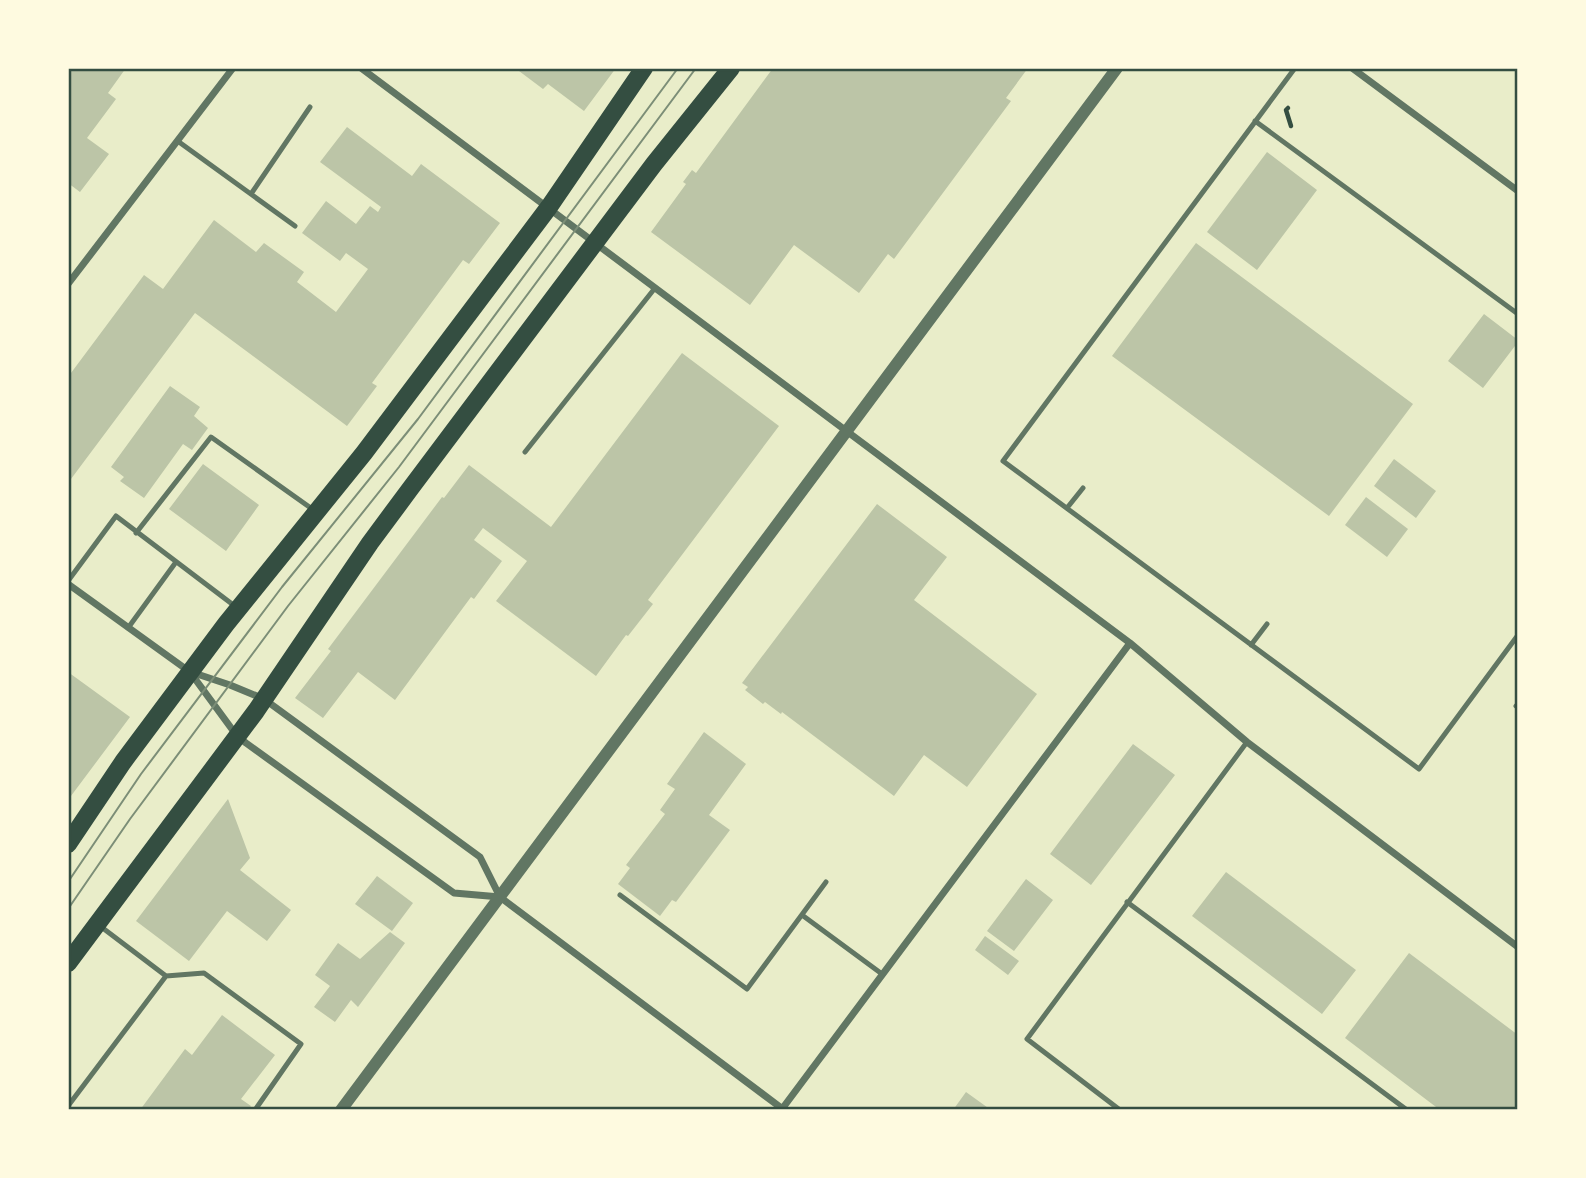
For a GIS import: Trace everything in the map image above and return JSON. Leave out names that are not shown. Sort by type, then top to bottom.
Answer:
[{"type":"main road","points":[[68,844],[123,762],[190,672],[379,434],[550,207],[644,68]]},
{"type":"main road","points":[[68,962],[264,699],[370,543],[653,164],[730,68]]},
{"type":"street","points":[[68,284],[233,68]]},
{"type":"street","points":[[361,68],[1130,643],[1247,742],[1518,947]]},
{"type":"street","points":[[341,1110],[1117,68]]},
{"type":"street","points":[[1352,68],[1518,191]]},
{"type":"street","points":[[68,582],[190,672],[264,699],[481,857],[500,897],[783,1109],[1130,643]]},
{"type":"street","points":[[190,672],[237,736],[454,893],[500,897]]},
{"type":"lane","points":[[1295,68],[1003,461],[1419,768],[1518,635]]},
{"type":"lane","points":[[251,194],[310,107]]},
{"type":"lane","points":[[1255,121],[1518,314]]},
{"type":"lane","points":[[179,142],[295,226]]},
{"type":"lane","points":[[525,452],[655,288]]},
{"type":"lane","points":[[136,533],[211,437],[317,513]]},
{"type":"lane","points":[[1067,508],[1083,488]]},
{"type":"lane","points":[[68,582],[116,516],[239,608]]},
{"type":"lane","points":[[128,628],[176,562]]},
{"type":"lane","points":[[1251,645],[1267,624]]},
{"type":"lane","points":[[1120,1110],[1027,1039],[1247,742]]},
{"type":"lane","points":[[620,895],[747,989],[826,882]]},
{"type":"lane","points":[[1128,902],[1407,1110]]},
{"type":"lane","points":[[802,915],[882,974]]},
{"type":"lane","points":[[97,924],[166,976],[204,973],[301,1044],[255,1110]]},
{"type":"lane","points":[[68,1106],[166,976]]},
{"type":"building","points":[[68,68],[126,68],[108,93],[116,99],[87,138],[109,154],[80,192],[68,183]]},
{"type":"building","points":[[515,68],[616,68],[584,111],[548,84],[543,89]]},
{"type":"building","points":[[773,68],[1028,68],[1006,98],[1011,101],[894,259],[888,254],[859,293],[794,245],[750,305],[651,232],[686,184],[683,182],[692,170],[696,173]]},
{"type":"building","points":[[347,127],[412,176],[421,164],[500,223],[469,264],[463,260],[372,383],[377,386],[347,426],[195,313],[68,483],[68,377],[144,275],[163,289],[214,220],[256,252],[264,243],[304,272],[297,282],[336,312],[368,269],[346,253],[340,261],[302,233],[326,201],[356,224],[370,206],[378,212],[381,207],[320,162]]},
{"type":"building","points":[[1267,152],[1317,190],[1257,270],[1207,232]]},
{"type":"building","points":[[1196,243],[1413,404],[1329,516],[1112,356]]},
{"type":"building","points":[[1484,314],[1518,342],[1483,388],[1448,361]]},
{"type":"building","points":[[682,353],[779,426],[648,600],[653,604],[596,676],[496,601],[527,561],[483,528],[474,540],[502,561],[474,599],[471,597],[395,700],[358,672],[323,718],[295,698],[331,651],[328,649],[469,465],[551,527]]},
{"type":"building","points":[[170,386],[200,407],[194,416],[208,428],[192,450],[183,444],[144,498],[120,481],[124,477],[111,467]]},
{"type":"building","points":[[1394,459],[1436,491],[1416,518],[1374,486]]},
{"type":"building","points":[[203,464],[259,505],[226,551],[169,509]]},
{"type":"building","points":[[1366,497],[1408,529],[1387,557],[1345,525]]},
{"type":"building","points":[[877,504],[947,557],[914,600],[1037,694],[967,787],[924,755],[894,796],[782,712],[781,714],[765,702],[763,704],[745,690],[748,687],[742,683]]},
{"type":"building","points":[[68,672],[130,717],[68,800]]},
{"type":"building","points":[[704,732],[746,764],[709,815],[730,830],[676,902],[672,900],[660,916],[618,884],[630,868],[626,865],[665,814],[660,810],[675,789],[667,784]]},
{"type":"building","points":[[1133,744],[1175,775],[1091,885],[1050,854]]},
{"type":"building","points":[[228,799],[250,858],[240,870],[291,910],[267,941],[227,911],[189,961],[136,921]]},
{"type":"building","points":[[1226,872],[1356,970],[1322,1014],[1192,916]]},
{"type":"building","points":[[377,876],[413,903],[392,931],[355,904]]},
{"type":"building","points":[[1026,879],[1053,900],[1014,951],[987,931]]},
{"type":"building","points":[[390,932],[405,943],[358,1007],[351,1000],[335,1022],[314,1007],[330,986],[315,975],[338,943],[360,959]]},
{"type":"building","points":[[985,936],[1019,961],[1008,975],[975,950]]},
{"type":"building","points":[[1409,953],[1518,1035],[1518,1110],[1440,1110],[1345,1038]]},
{"type":"building","points":[[222,1015],[275,1055],[241,1099],[251,1106],[248,1110],[140,1110],[185,1049],[192,1055]]},
{"type":"building","points":[[966,1092],[991,1110],[953,1110]]},
{"type":"tram line","points":[[68,882],[141,774],[282,587],[418,419],[678,68]]},
{"type":"tram line","points":[[68,909],[130,819],[288,606],[399,467],[696,68]]}]
